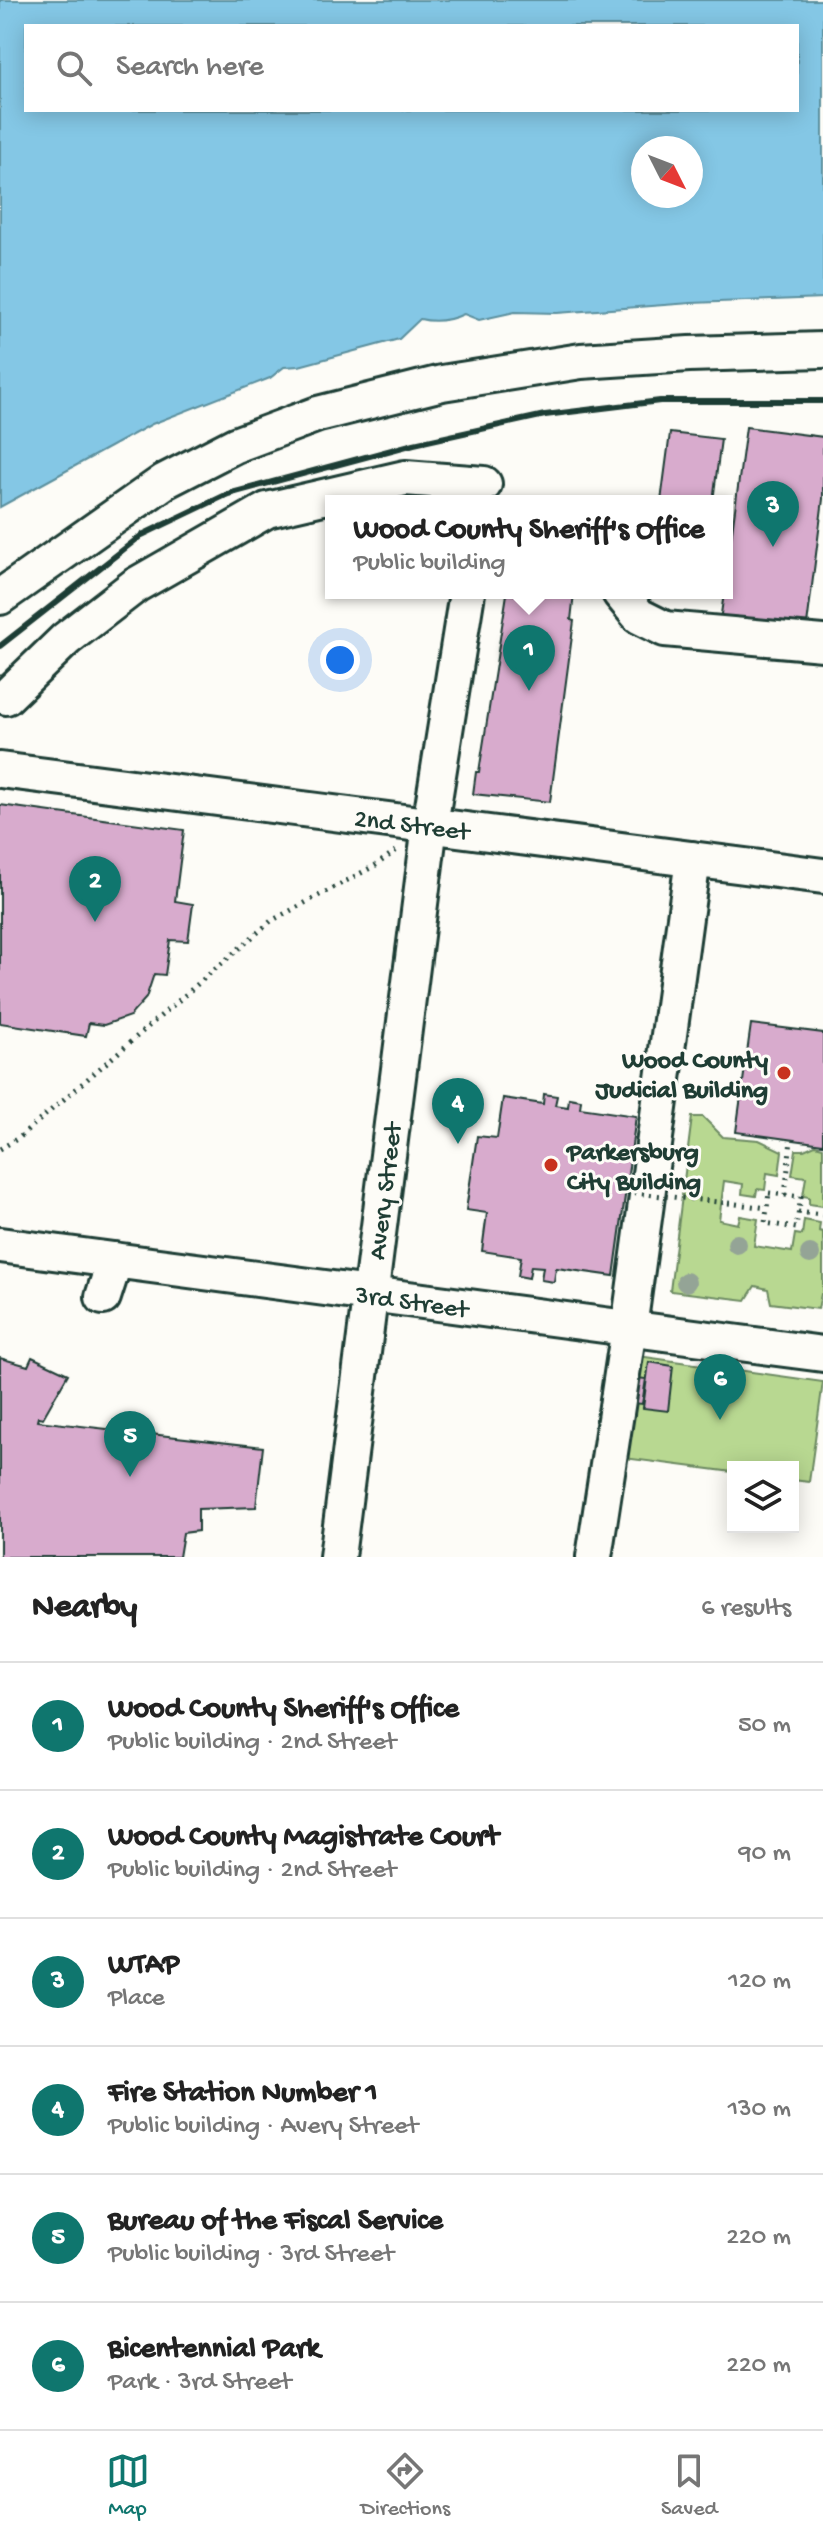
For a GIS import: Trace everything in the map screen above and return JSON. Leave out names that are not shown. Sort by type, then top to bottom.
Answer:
[{"type":"street","points":[[0,597],[165,481],[235,445],[318,414],[442,383],[581,361],[823,350]]},
{"type":"street","points":[[332,495],[405,478],[484,484]]},
{"type":"street","points":[[6,697],[66,639],[136,585],[267,510],[325,497]]},
{"type":"street","name":"Avery Street","points":[[337,1557],[430,825],[466,599]]},
{"type":"street","points":[[625,599],[639,616],[665,629],[823,643]]},
{"type":"street","name":"2nd Street","points":[[0,770],[823,876]]},
{"type":"street","points":[[594,1557],[629,1328],[693,859]]},
{"type":"street","name":"3rd Street","points":[[0,1245],[823,1354]]},
{"type":"street","points":[[103,1297],[115,1260]]},
{"type":"path","points":[[0,1149],[20,1137],[271,921],[376,865],[430,825]]},
{"type":"path","points":[[785,1195],[791,1140]]},
{"type":"path","points":[[626,1192],[767,1208]]},
{"type":"path","points":[[769,1193],[801,1197],[796,1228],[765,1223],[767,1208],[769,1193]]},
{"type":"path","points":[[798,1212],[823,1215]]},
{"type":"green space","points":[[692,1117],[703,1117],[723,1137],[759,1140],[782,1151],[779,1175],[767,1173],[765,1190],[757,1189],[756,1196],[742,1194],[743,1184],[724,1181],[719,1220],[738,1224],[740,1216],[758,1219],[754,1246],[792,1252],[795,1234],[802,1235],[804,1220],[820,1223],[819,1231],[823,1232],[823,1294],[818,1309],[771,1303],[768,1289],[755,1286],[746,1300],[670,1291]]},
{"type":"green space","points":[[815,1145],[823,1147],[823,1206],[809,1204],[809,1197],[803,1196],[806,1177],[792,1175],[796,1150]]},
{"type":"green space","points":[[631,1355],[823,1382],[809,1482],[799,1481],[799,1461],[727,1461],[727,1471],[616,1457]]},
{"type":"water","points":[[0,0],[823,0],[823,298],[691,303],[557,313],[515,312],[479,320],[464,314],[442,321],[420,319],[399,339],[299,366],[284,367],[270,378],[152,424],[0,507]]},
{"type":"building","points":[[746,427],[823,437],[823,499],[806,633],[720,621],[723,599],[733,599],[733,524]]},
{"type":"building","points":[[670,433],[721,439],[714,495],[662,495]]},
{"type":"building","points":[[506,599],[573,599],[571,620],[574,621],[550,802],[473,794],[476,772],[479,772]]},
{"type":"building","points":[[0,805],[184,830],[175,901],[193,904],[188,941],[170,940],[165,975],[154,974],[146,998],[130,1016],[104,1025],[89,1023],[86,1036],[0,1023]]},
{"type":"building","name":"Wood County Judicial Building","points":[[751,1024],[823,1033],[823,1144],[736,1132]]},
{"type":"building","name":"Parkersburg City Building","points":[[544,1094],[557,1096],[555,1105],[568,1107],[569,1098],[581,1100],[580,1108],[636,1116],[614,1276],[556,1268],[554,1282],[541,1280],[543,1267],[531,1266],[529,1278],[518,1276],[521,1257],[482,1251],[487,1213],[466,1210],[477,1136],[497,1138],[503,1098],[543,1104]]},
{"type":"building","points":[[32,1357],[68,1374],[43,1418],[38,1417],[37,1421],[263,1447],[256,1507],[198,1509],[198,1531],[183,1533],[179,1557],[0,1557],[0,1358],[28,1366]]},
{"type":"building","points":[[649,1362],[673,1366],[668,1411],[643,1408]]},
{"type":"building","points":[[629,1377],[646,1379],[642,1404],[625,1402]]},
{"type":"railway","points":[[0,646],[142,535],[228,494],[414,444],[545,415],[660,401],[823,401]]},
{"type":"place","name":"WTAP","points":[[773,547]]},
{"type":"place","name":"Wood County Sheriff's Office","points":[[529,691]]},
{"type":"place","name":"Wood County Magistrate Court","points":[[95,922]]},
{"type":"place","name":"Wood County Judicial Building","points":[[784,1073]]},
{"type":"place","name":"Fire Station Number 1","points":[[458,1144]]},
{"type":"place","name":"Parkersburg City Building","points":[[551,1165]]},
{"type":"place","name":"Bicentennial Park","points":[[720,1420]]},
{"type":"place","name":"Bureau of the Fiscal Service","points":[[130,1477]]}]
